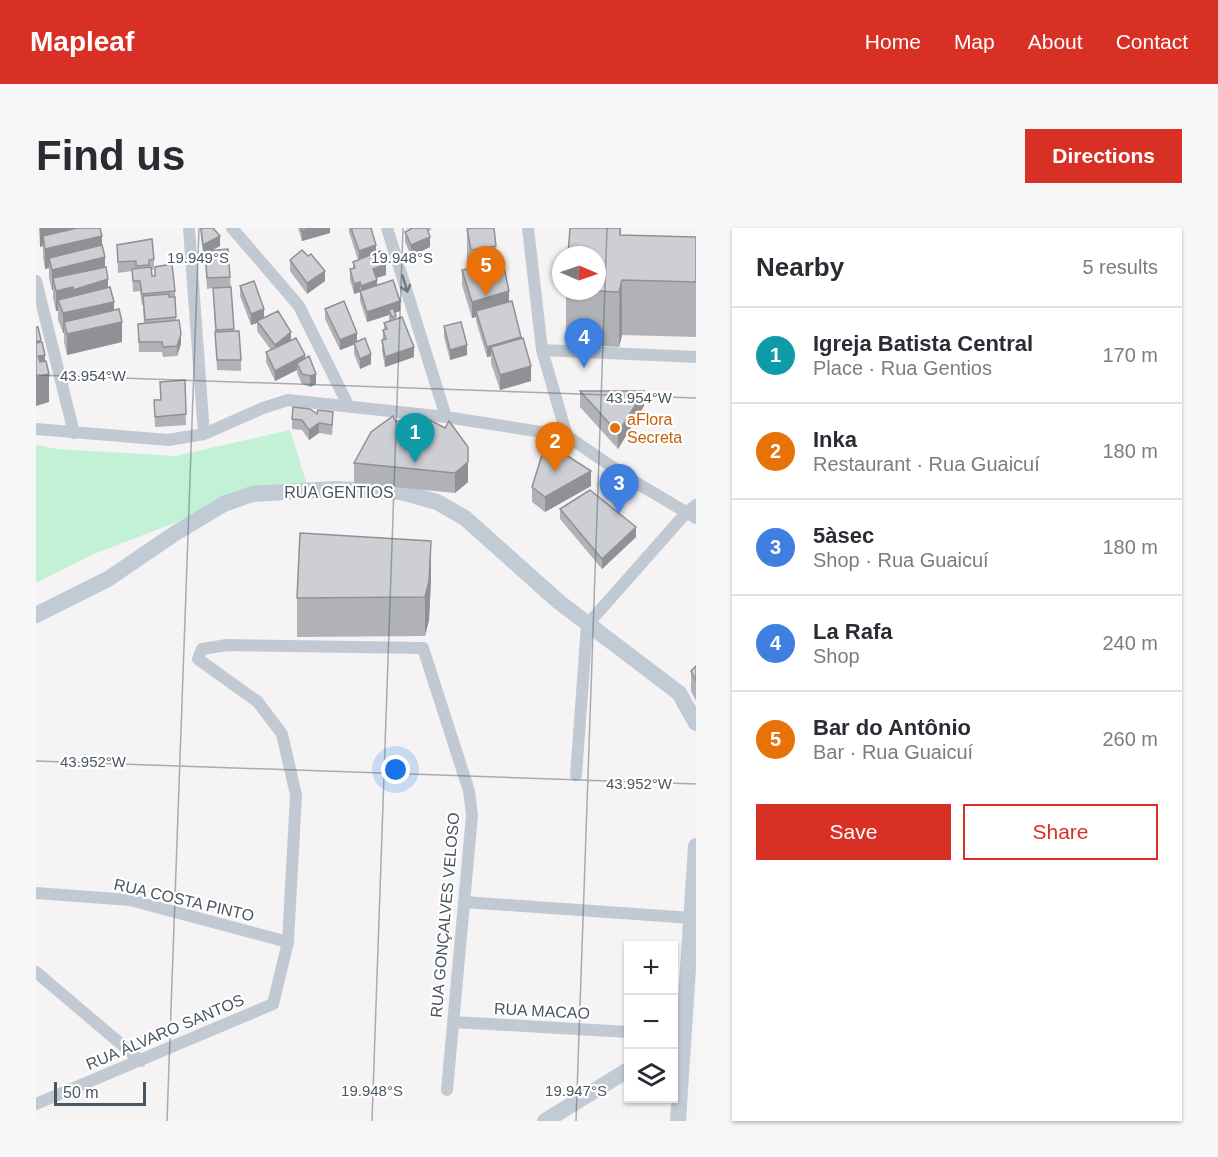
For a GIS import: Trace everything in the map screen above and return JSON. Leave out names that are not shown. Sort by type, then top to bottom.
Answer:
[{"type":"street","points":[[189,228],[204,434]]},
{"type":"street","points":[[232,228],[299,306],[349,407]]},
{"type":"street","points":[[387,228],[446,417]]},
{"type":"street","points":[[528,228],[542,351],[567,436]]},
{"type":"street","points":[[36,281],[74,434]]},
{"type":"street","points":[[542,351],[696,357]]},
{"type":"street","points":[[36,429],[74,434],[168,440],[204,434],[262,408],[288,400],[446,417],[567,436],[630,480],[693,512],[587,625],[576,775]]},
{"type":"street","name":"RUA GENTIOS","points":[[36,615],[108,579],[174,534],[224,504],[252,494],[335,489],[401,492],[437,502],[465,518],[587,625],[679,693],[696,723]]},
{"type":"street","name":"RUA GONÇALVES VELOSO","points":[[288,942],[296,795],[282,734],[258,702],[198,658],[202,649],[227,645],[423,648],[469,791],[472,815],[447,1090]]},
{"type":"street","points":[[678,1121],[682,1036],[691,1007],[696,846]]},
{"type":"street","name":"RUA COSTA PINTO","points":[[36,893],[130,900],[288,942]]},
{"type":"street","points":[[464,902],[694,919]]},
{"type":"street","name":"RUA ÁLVARO SANTOS","points":[[36,1104],[273,1004],[288,942]]},
{"type":"street","points":[[36,972],[141,1061]]},
{"type":"street","name":"RUA MACAO","points":[[454,1022],[624,1032]]},
{"type":"street","points":[[544,1121],[624,1072]]},
{"type":"green space","points":[[290,430],[308,488],[247,495],[94,554],[36,583],[36,445],[57,449],[175,456]]},
{"type":"building","points":[[77,228],[100,228],[102,236],[45,249],[43,236]]},
{"type":"building","points":[[201,228],[213,228],[220,236],[203,245]]},
{"type":"building","points":[[351,228],[371,228],[376,245],[359,251]]},
{"type":"building","points":[[411,228],[427,228],[430,237],[411,245],[405,232]]},
{"type":"building","points":[[494,228],[496,246],[471,250],[467,229]]},
{"type":"building","points":[[570,228],[620,228],[620,235],[696,237],[696,282],[622,280],[619,292],[606,291],[606,246],[569,246]]},
{"type":"building","points":[[152,239],[154,259],[149,260],[149,265],[136,266],[136,261],[118,262],[117,245]]},
{"type":"building","points":[[102,245],[105,257],[52,270],[49,258]]},
{"type":"building","points":[[228,249],[230,277],[207,278],[205,251]]},
{"type":"building","points":[[302,250],[308,256],[311,254],[325,271],[307,283],[290,260]]},
{"type":"building","points":[[380,251],[386,264],[373,269],[377,280],[361,286],[360,282],[354,284],[350,269],[355,268],[353,262]]},
{"type":"building","points":[[503,262],[509,291],[472,302],[462,270]]},
{"type":"building","points":[[172,264],[175,291],[142,294],[140,281],[133,281],[132,269],[151,267],[152,276],[155,276],[155,267]]},
{"type":"building","points":[[106,267],[108,279],[73,290],[73,287],[56,291],[53,278]]},
{"type":"building","points":[[393,280],[400,301],[367,312],[360,291]]},
{"type":"building","points":[[254,281],[264,309],[251,314],[240,286]]},
{"type":"building","points":[[110,287],[114,302],[63,313],[58,300]]},
{"type":"building","points":[[231,287],[234,329],[216,330],[213,288]]},
{"type":"building","points":[[169,294],[169,297],[175,297],[176,317],[145,320],[143,296]]},
{"type":"building","points":[[344,301],[357,333],[340,340],[325,309]]},
{"type":"building","points":[[512,301],[521,337],[487,347],[476,311]]},
{"type":"building","points":[[393,308],[396,316],[392,317],[389,310]]},
{"type":"building","points":[[119,309],[122,322],[67,334],[64,322]]},
{"type":"building","points":[[278,311],[291,332],[275,345],[257,321]]},
{"type":"building","points":[[402,317],[414,347],[385,357],[382,340],[386,339],[383,330],[387,329],[384,323]]},
{"type":"building","points":[[179,320],[181,334],[177,346],[163,347],[162,342],[139,342],[138,324]]},
{"type":"building","points":[[461,322],[467,345],[450,350],[444,326]]},
{"type":"building","points":[[36,327],[38,327],[41,340],[36,342]]},
{"type":"building","points":[[239,331],[241,360],[217,360],[215,332]]},
{"type":"building","points":[[296,338],[305,355],[275,371],[266,352]]},
{"type":"building","points":[[365,338],[371,354],[360,359],[354,343]]},
{"type":"building","points":[[523,338],[531,366],[500,375],[491,347]]},
{"type":"building","points":[[42,342],[45,355],[38,356],[40,362],[46,361],[49,374],[36,377],[36,343]]},
{"type":"building","points":[[309,356],[316,374],[310,376],[302,374],[297,363]]},
{"type":"building","points":[[185,380],[186,414],[155,417],[154,400],[161,400],[160,382]]},
{"type":"building","points":[[580,391],[644,391],[618,433]]},
{"type":"building","points":[[293,407],[310,409],[317,414],[318,410],[333,412],[332,425],[319,423],[309,430],[302,420],[292,419]]},
{"type":"building","points":[[393,416],[396,422],[407,418],[426,418],[445,428],[449,421],[468,447],[468,462],[455,473],[354,463],[371,432]]},
{"type":"building","points":[[546,442],[591,471],[545,497],[532,487]]},
{"type":"building","points":[[590,490],[636,527],[602,559],[560,509]]},
{"type":"building","points":[[300,533],[431,541],[429,581],[425,597],[297,598]]},
{"type":"building","points":[[696,666],[696,681],[691,671]]},
{"type":"place","name":"Bar do Antônio","points":[[486,296]]},
{"type":"place","name":"La Rafa","points":[[584,368]]},
{"type":"place","name":"aFlora Secreta","points":[[615,428]]},
{"type":"place","name":"Igreja Batista Central","points":[[415,463]]},
{"type":"place","name":"Inka","points":[[555,472]]},
{"type":"place","name":"5àsec","points":[[619,514]]}]
